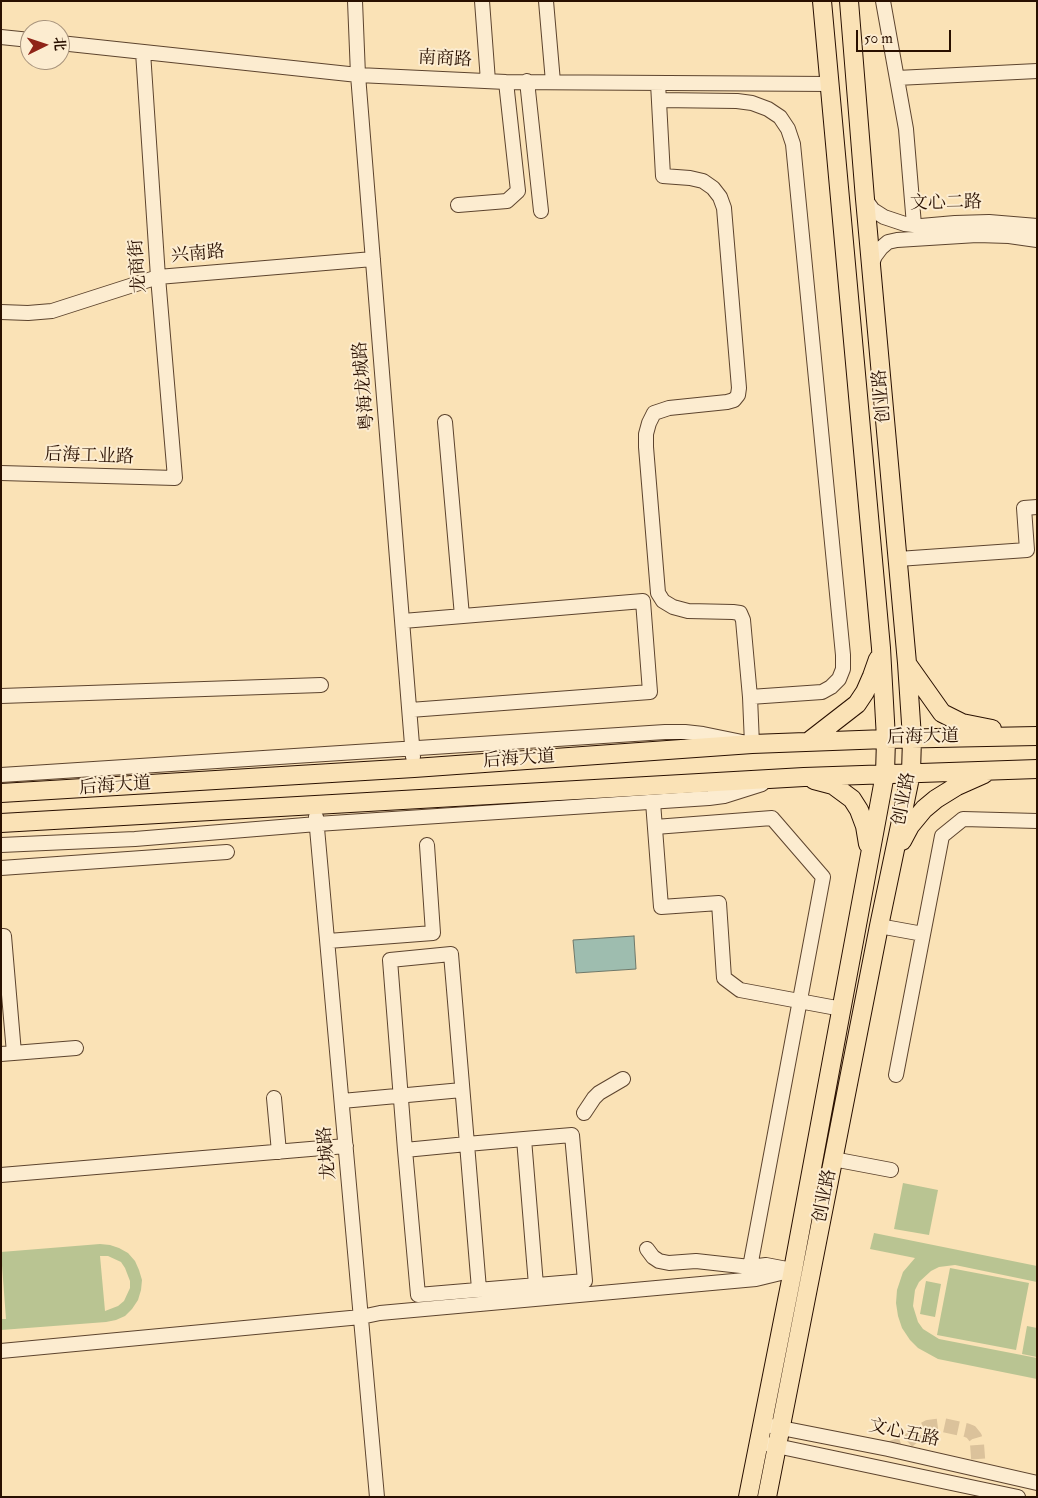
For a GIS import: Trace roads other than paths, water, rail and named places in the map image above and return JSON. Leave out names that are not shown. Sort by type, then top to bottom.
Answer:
[{"type":"main road","name":"创业路","points":[[748,1497],[793,1270],[886,774],[881,648],[822,1]]},
{"type":"main road","name":"创业路","points":[[767,1497],[879,926],[911,773],[912,738],[907,663],[849,1]]},
{"type":"main road","points":[[808,742],[844,716],[857,704],[872,676],[881,648]]},
{"type":"main road","points":[[907,663],[942,713],[950,718],[962,723],[1037,736]]},
{"type":"main road","name":"后海大道","points":[[1,794],[752,744],[912,738],[1037,736]]},
{"type":"main road","points":[[893,860],[910,826],[924,809],[957,786],[996,769]]},
{"type":"main road","name":"后海大道","points":[[1,823],[782,778],[996,769],[1032,770]]},
{"type":"main road","points":[[804,777],[833,785],[852,799],[859,810],[865,826],[869,858]]},
{"type":"street","name":"粤海龙城路","points":[[355,1],[358,75],[414,768]]},
{"type":"street","points":[[482,1],[488,81]]},
{"type":"street","points":[[546,1],[553,82]]},
{"type":"street","points":[[883,1],[906,129],[914,225]]},
{"type":"street","points":[[1,37],[20,39]]},
{"type":"street","name":"南商路","points":[[70,44],[358,75],[506,82],[830,84]]},
{"type":"street","name":"龙商街","points":[[143,52],[158,277],[175,478]]},
{"type":"street","points":[[897,78],[1037,71]]},
{"type":"street","points":[[527,81],[542,211]]},
{"type":"street","points":[[458,205],[507,201],[518,191],[506,82]]},
{"type":"street","points":[[1,775],[665,732],[703,734],[752,744],[743,620],[740,613],[688,611],[673,607],[663,601],[658,592],[646,447],[646,434],[649,423],[654,414],[669,408],[734,400],[738,395],[739,388],[724,208],[720,197],[703,182],[690,178],[663,176],[658,83]]},
{"type":"street","points":[[659,100],[737,101],[760,106],[780,117],[788,129],[793,144],[843,669],[839,679],[822,692],[750,697]]},
{"type":"street","name":"文心二路","points":[[865,199],[873,210],[884,217],[895,222],[914,225],[989,222],[1037,226]]},
{"type":"street","name":"文心二路","points":[[871,266],[881,248],[888,242],[897,240],[977,235],[1009,236],[1037,240]]},
{"type":"street","name":"兴南路","points":[[1,312],[28,313],[52,311],[158,277],[373,259]]},
{"type":"street","points":[[445,422],[462,616]]},
{"type":"street","name":"后海工业路","points":[[1,473],[175,478]]},
{"type":"street","points":[[898,559],[1027,550],[1024,508],[1037,507]]},
{"type":"street","points":[[403,621],[643,601],[650,692],[410,710]]},
{"type":"street","points":[[1,696],[321,685]]},
{"type":"street","points":[[1,846],[135,839],[317,824],[716,797],[782,778]]},
{"type":"street","points":[[653,802],[661,907],[719,903],[724,978],[740,990],[842,1009]]},
{"type":"street","name":"龙城路","points":[[316,806],[377,1497]]},
{"type":"street","points":[[655,827],[772,818],[823,877],[750,1267]]},
{"type":"street","points":[[896,1075],[942,836],[963,819],[1037,821]]},
{"type":"street","points":[[328,941],[434,933],[426,845]]},
{"type":"street","points":[[1,868],[227,852]]},
{"type":"street","points":[[879,926],[923,934]]},
{"type":"street","points":[[1,936],[4,936],[7,1054],[76,1048]]},
{"type":"street","points":[[405,1150],[467,1144],[572,1135],[584,1280],[536,1285],[479,1290],[418,1295],[405,1150],[390,960],[451,954],[462,1090],[467,1144],[479,1290]]},
{"type":"street","points":[[584,1113],[599,1093],[622,1079]]},
{"type":"street","points":[[342,1100],[462,1090]]},
{"type":"street","points":[[274,1098],[279,1152]]},
{"type":"street","points":[[524,1139],[536,1285]]},
{"type":"street","points":[[1,1175],[346,1146]]},
{"type":"street","points":[[833,1160],[891,1170]]},
{"type":"street","points":[[647,1249],[659,1261],[696,1261],[750,1267],[766,1265],[793,1270]]},
{"type":"street","points":[[1,1351],[361,1317],[380,1312],[756,1279],[793,1270]]},
{"type":"street","name":"文心五路","points":[[763,1424],[888,1449],[1037,1483]]},
{"type":"street","points":[[759,1442],[1018,1497]]},
{"type":"tunnel","points":[[888,1449],[907,1442],[928,1427],[943,1425],[966,1430],[975,1437],[979,1470]]}]
